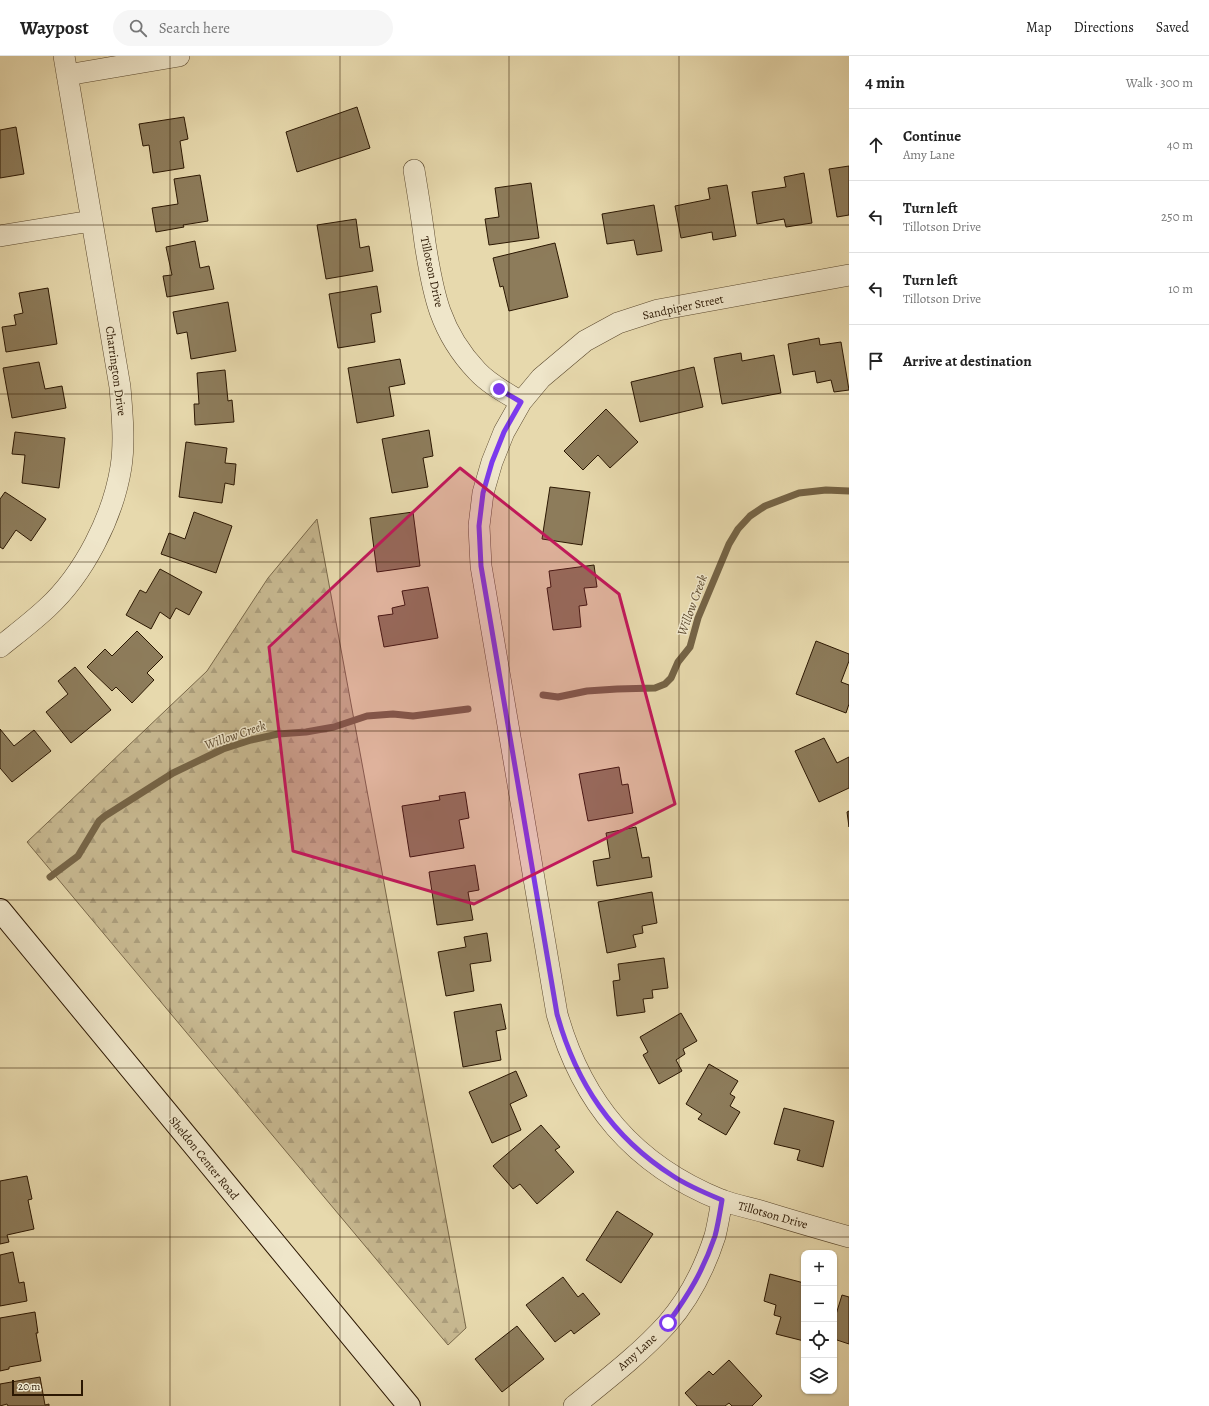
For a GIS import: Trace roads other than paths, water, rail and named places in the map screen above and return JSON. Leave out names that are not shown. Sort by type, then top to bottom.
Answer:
[{"type":"main road","name":"Sheldon Center Road","points":[[0,910],[409,1406]]},
{"type":"street","points":[[65,65],[179,56]]},
{"type":"street","name":"Charrington Drive","points":[[0,647],[48,607],[82,566],[103,525],[115,492],[121,466],[123,420],[120,387],[65,65]]},
{"type":"street","name":"Tillotson Drive","points":[[414,170],[432,283],[446,328],[460,351],[478,372],[499,389],[521,402],[504,432],[492,462],[483,493],[479,526],[481,566],[557,1014],[564,1038],[585,1085],[598,1106],[632,1145],[652,1161],[698,1190],[722,1200],[849,1237]]},
{"type":"street","points":[[0,236],[91,221]]},
{"type":"street","name":"Sandpiper Street","points":[[521,402],[541,378],[585,341],[618,323],[658,310],[849,275]]},
{"type":"street","name":"Amy Lane","points":[[574,1406],[639,1352],[668,1323],[688,1296],[704,1266],[715,1235],[722,1200]]},
{"type":"waterway","name":"Willow Creek","points":[[543,695],[558,697],[587,691],[655,688],[665,684],[671,678],[678,662],[690,647],[698,618],[729,544],[738,529],[750,516],[765,506],[799,493],[826,490],[849,491]]},
{"type":"waterway","name":"Willow Creek","points":[[50,877],[78,856],[99,821],[105,816],[173,773],[223,749],[251,740],[278,734],[306,732],[334,727],[367,716],[393,714],[413,716],[468,709]]}]
